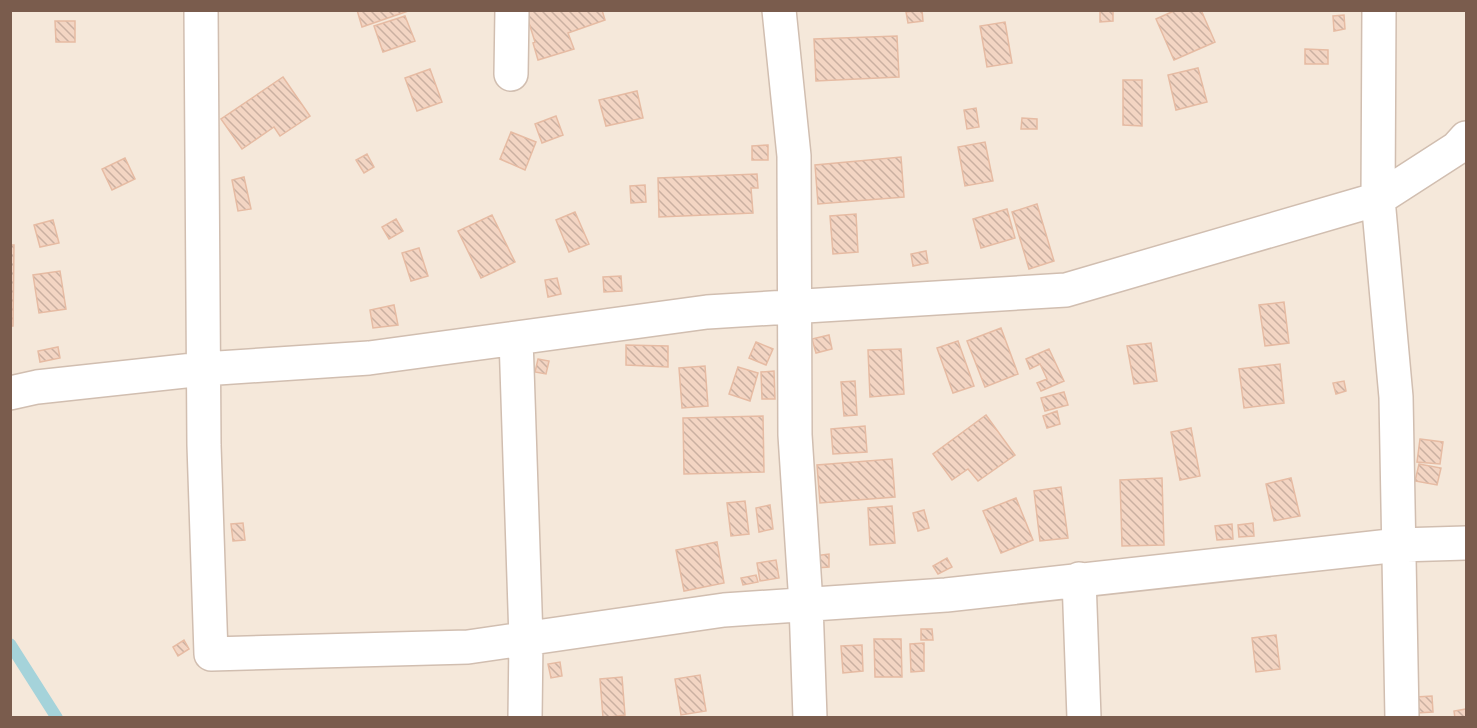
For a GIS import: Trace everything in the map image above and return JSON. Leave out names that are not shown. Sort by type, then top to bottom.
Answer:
[{"type":"street","points":[[201,10],[203,369],[211,654],[468,647],[724,610],[946,595],[1399,545],[1467,543]]},
{"type":"street","points":[[511,74],[512,10]]},
{"type":"street","points":[[779,10],[794,156],[795,435],[806,604],[810,717]]},
{"type":"street","points":[[1379,10],[1378,199],[1396,397],[1402,717]]},
{"type":"street","points":[[10,393],[37,387],[203,369],[369,358],[707,312],[1066,290],[1378,199],[1456,148],[1467,138]]},
{"type":"street","points":[[516,338],[526,639],[525,717]]},
{"type":"street","points":[[1079,579],[1084,717]]},
{"type":"shaded area","points":[[11,11],[1466,11],[1466,717],[11,717]]},
{"type":"building","points":[[357,10],[411,10],[362,27]]},
{"type":"building","points":[[525,10],[602,10],[605,20],[568,33],[574,49],[538,60]]},
{"type":"building","points":[[922,10],[923,21],[908,23],[906,12]]},
{"type":"building","points":[[1100,10],[1113,10],[1113,21],[1100,22]]},
{"type":"building","points":[[1176,10],[1201,10],[1215,42],[1174,60],[1156,19]]},
{"type":"building","points":[[1344,15],[1345,29],[1334,31],[1333,16]]},
{"type":"building","points":[[405,16],[415,41],[383,52],[374,26]]},
{"type":"building","points":[[55,21],[75,21],[75,42],[56,42]]},
{"type":"building","points":[[1005,22],[1012,63],[987,67],[980,26]]},
{"type":"building","points":[[897,36],[899,77],[816,81],[814,39]]},
{"type":"building","points":[[1305,49],[1328,50],[1328,64],[1305,64]]},
{"type":"building","points":[[1198,68],[1207,102],[1176,110],[1168,75]]},
{"type":"building","points":[[430,69],[442,102],[417,111],[405,78]]},
{"type":"building","points":[[283,77],[310,116],[280,136],[274,127],[242,149],[221,119]]},
{"type":"building","points":[[1123,80],[1142,80],[1142,126],[1123,125]]},
{"type":"building","points":[[637,91],[643,118],[606,126],[599,100]]},
{"type":"building","points":[[976,108],[979,127],[967,129],[964,110]]},
{"type":"building","points":[[556,116],[563,135],[542,143],[535,124]]},
{"type":"building","points":[[1022,118],[1037,119],[1037,129],[1021,129]]},
{"type":"building","points":[[511,132],[536,142],[525,170],[500,159]]},
{"type":"building","points":[[985,142],[993,181],[965,186],[958,147]]},
{"type":"building","points":[[768,145],[768,160],[752,160],[752,146]]},
{"type":"building","points":[[367,154],[374,167],[364,173],[356,160]]},
{"type":"building","points":[[901,157],[904,197],[818,204],[815,165]]},
{"type":"building","points":[[125,158],[135,179],[112,190],[102,169]]},
{"type":"building","points":[[757,174],[758,188],[751,188],[753,213],[659,217],[658,178]]},
{"type":"building","points":[[244,177],[251,209],[238,211],[232,180]]},
{"type":"building","points":[[645,185],[646,202],[631,203],[630,186]]},
{"type":"building","points":[[1037,204],[1054,261],[1029,269],[1012,212]]},
{"type":"building","points":[[1007,209],[1015,238],[981,248],[973,219]]},
{"type":"building","points":[[575,212],[589,244],[569,252],[556,220]]},
{"type":"building","points":[[856,214],[858,252],[833,254],[830,216]]},
{"type":"building","points":[[492,215],[515,262],[481,278],[458,231]]},
{"type":"building","points":[[396,219],[403,231],[389,239],[382,227]]},
{"type":"building","points":[[53,220],[59,243],[40,247],[34,225]]},
{"type":"building","points":[[10,245],[14,245],[13,326],[10,326]]},
{"type":"building","points":[[419,248],[428,276],[411,281],[402,253]]},
{"type":"building","points":[[926,251],[928,263],[913,266],[911,254]]},
{"type":"building","points":[[60,271],[66,309],[39,313],[33,275]]},
{"type":"building","points":[[621,276],[622,291],[604,292],[603,277]]},
{"type":"building","points":[[557,278],[561,294],[548,297],[545,280]]},
{"type":"building","points":[[1284,302],[1289,343],[1265,346],[1259,305]]},
{"type":"building","points":[[394,305],[398,325],[373,328],[370,310]]},
{"type":"building","points":[[1001,328],[1018,374],[985,387],[967,341]]},
{"type":"building","points":[[829,335],[832,349],[816,353],[812,339]]},
{"type":"building","points":[[958,341],[974,386],[953,393],[937,348]]},
{"type":"building","points":[[756,342],[773,349],[766,365],[749,358]]},
{"type":"building","points":[[1151,343],[1157,381],[1134,384],[1127,346]]},
{"type":"building","points":[[626,345],[668,346],[668,367],[626,365]]},
{"type":"building","points":[[58,347],[60,358],[40,362],[38,351]]},
{"type":"building","points":[[901,349],[904,394],[870,397],[868,350]]},
{"type":"building","points":[[1049,349],[1064,381],[1041,391],[1037,383],[1047,379],[1040,364],[1030,369],[1026,359]]},
{"type":"building","points":[[538,359],[549,361],[546,374],[535,372]]},
{"type":"building","points":[[1280,364],[1284,403],[1244,408],[1239,369]]},
{"type":"building","points":[[705,366],[708,406],[682,408],[679,368]]},
{"type":"building","points":[[738,367],[758,373],[750,401],[729,394]]},
{"type":"building","points":[[774,371],[775,399],[762,399],[761,372]]},
{"type":"building","points":[[855,381],[857,415],[844,416],[841,382]]},
{"type":"building","points":[[1344,381],[1346,391],[1336,394],[1333,383]]},
{"type":"building","points":[[1064,392],[1068,405],[1045,411],[1041,398]]},
{"type":"building","points":[[1057,411],[1060,424],[1047,428],[1043,416]]},
{"type":"building","points":[[986,415],[1015,455],[978,481],[968,469],[952,480],[933,454]]},
{"type":"building","points":[[763,416],[764,472],[684,474],[683,418]]},
{"type":"building","points":[[865,426],[867,452],[833,454],[831,429]]},
{"type":"building","points":[[1191,428],[1200,476],[1180,480],[1171,432]]},
{"type":"building","points":[[1420,439],[1443,442],[1440,464],[1417,462]]},
{"type":"building","points":[[892,459],[895,497],[820,503],[817,465]]},
{"type":"building","points":[[1419,464],[1441,468],[1437,485],[1415,481]]},
{"type":"building","points":[[1162,478],[1164,545],[1122,546],[1120,480]]},
{"type":"building","points":[[1291,478],[1300,516],[1274,521],[1266,484]]},
{"type":"building","points":[[1061,487],[1068,538],[1040,541],[1034,491]]},
{"type":"building","points":[[1016,498],[1033,540],[1001,553],[983,511]]},
{"type":"building","points":[[745,501],[749,534],[731,536],[727,503]]},
{"type":"building","points":[[770,505],[773,529],[759,532],[756,508]]},
{"type":"building","points":[[892,506],[895,543],[870,545],[868,508]]},
{"type":"building","points":[[924,510],[929,528],[918,531],[913,513]]},
{"type":"building","points":[[243,523],[245,540],[233,541],[231,524]]},
{"type":"building","points":[[1253,523],[1254,536],[1239,537],[1238,525]]},
{"type":"building","points":[[1232,524],[1233,539],[1217,540],[1215,526]]},
{"type":"building","points":[[717,542],[724,583],[684,591],[676,550]]},
{"type":"building","points":[[829,554],[829,567],[816,568],[814,556]]},
{"type":"building","points":[[947,558],[952,567],[938,574],[933,566]]},
{"type":"building","points":[[776,560],[779,578],[760,581],[757,563]]},
{"type":"building","points":[[756,575],[758,582],[743,585],[741,578]]},
{"type":"building","points":[[921,629],[932,629],[933,640],[921,640]]},
{"type":"building","points":[[1276,635],[1280,669],[1256,672],[1252,638]]},
{"type":"building","points":[[874,639],[901,639],[902,677],[875,677]]},
{"type":"building","points":[[184,640],[189,649],[178,656],[173,647]]},
{"type":"building","points":[[924,643],[924,671],[911,672],[910,644]]},
{"type":"building","points":[[862,645],[863,671],[843,673],[841,646]]},
{"type":"building","points":[[560,662],[562,676],[551,678],[548,664]]},
{"type":"building","points":[[700,675],[706,711],[681,715],[675,679]]},
{"type":"building","points":[[622,677],[625,715],[603,718],[600,679]]},
{"type":"building","points":[[1432,696],[1433,712],[1417,713],[1416,697]]},
{"type":"building","points":[[1466,709],[1466,718],[1455,718],[1454,711]]},
{"type":"waterway","points":[[10,644],[57,718]]}]
